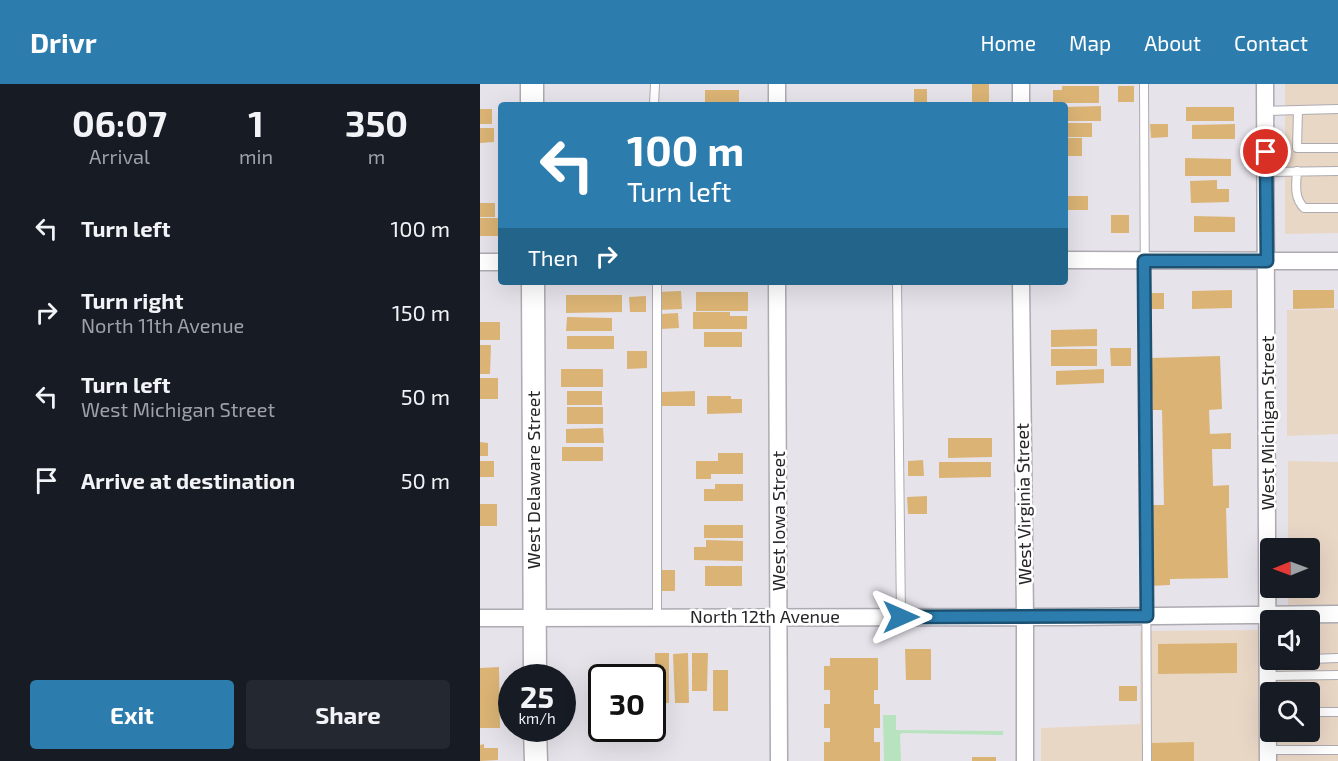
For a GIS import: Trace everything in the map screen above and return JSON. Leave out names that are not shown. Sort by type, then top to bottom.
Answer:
[{"type":"main road","points":[[532,84],[532,102]]},
{"type":"main road","name":"West Delaware Street","points":[[533,285],[535,664]]},
{"type":"main road","points":[[535,742],[536,761]]},
{"type":"street","points":[[777,84],[777,102]]},
{"type":"street","points":[[1021,84],[1021,102]]},
{"type":"street","name":"West Michigan Street","points":[[1265,84],[1267,610]]},
{"type":"street","points":[[1068,260],[1338,261]]},
{"type":"street","points":[[480,262],[498,262]]},
{"type":"street","name":"West Iowa Street","points":[[777,285],[778,761]]},
{"type":"street","name":"West Virginia Street","points":[[1022,285],[1024,761]]},
{"type":"street","name":"North 12th Avenue","points":[[480,618],[1260,614]]},
{"type":"street","name":"North 12th Avenue","points":[[1320,614],[1338,614]]},
{"type":"lane","points":[[654,102],[655,84]]},
{"type":"lane","points":[[1144,84],[1147,761]]},
{"type":"lane","points":[[1266,111],[1338,109]]},
{"type":"lane","points":[[1298,110],[1297,148],[1338,148]]},
{"type":"lane","points":[[1297,171],[1297,195],[1299,203],[1304,208],[1338,208]]},
{"type":"lane","points":[[1266,172],[1338,171]]},
{"type":"lane","points":[[657,285],[657,617]]},
{"type":"lane","points":[[897,285],[901,617]]},
{"type":"lane","points":[[1320,658],[1338,658]]},
{"type":"lane","points":[[1304,670],[1338,675]]},
{"type":"lane","points":[[1320,712],[1338,712]]},
{"type":"lane","points":[[1268,755],[1338,750]]},
{"type":"shaded area","points":[[1285,84],[1338,84],[1338,233],[1285,234]]},
{"type":"shaded area","points":[[1338,309],[1338,434],[1287,436],[1287,310]]},
{"type":"shaded area","points":[[1288,461],[1338,462],[1338,761],[1041,761],[1041,728],[1140,724],[1140,631],[1260,630],[1260,670],[1320,670],[1320,610],[1288,610],[1288,598],[1320,598],[1320,538],[1288,538]]},
{"type":"green space","points":[[883,715],[896,715],[896,730],[1003,731],[1003,735],[902,733],[900,735],[901,761],[884,761]]},
{"type":"building","points":[[972,84],[989,84],[989,102],[972,102]]},
{"type":"building","points":[[1062,86],[1099,86],[1099,103],[1053,102],[1053,90],[1062,90]]},
{"type":"building","points":[[1118,86],[1134,86],[1134,102],[1118,102]]},
{"type":"building","points":[[914,89],[927,89],[927,102],[914,102]]},
{"type":"building","points":[[705,90],[739,90],[739,102],[705,102]]},
{"type":"building","points":[[1101,106],[1101,121],[1068,121],[1068,107]]},
{"type":"building","points":[[1186,107],[1234,107],[1234,121],[1186,121]]},
{"type":"building","points":[[480,109],[492,109],[492,124],[480,124]]},
{"type":"building","points":[[1068,123],[1092,123],[1092,137],[1068,137]]},
{"type":"building","points":[[1150,124],[1168,124],[1168,137],[1151,138]]},
{"type":"building","points":[[1235,124],[1235,139],[1192,139],[1192,125]]},
{"type":"building","points":[[480,128],[494,128],[494,142],[480,143]]},
{"type":"building","points":[[1068,138],[1082,138],[1082,156],[1068,156]]},
{"type":"building","points":[[1185,158],[1231,159],[1231,176],[1185,176]]},
{"type":"building","points":[[1217,180],[1217,189],[1229,189],[1229,202],[1191,203],[1190,181]]},
{"type":"building","points":[[1068,196],[1088,196],[1088,210],[1068,210]]},
{"type":"building","points":[[480,203],[495,203],[495,217],[480,217]]},
{"type":"building","points":[[1111,215],[1129,215],[1129,233],[1111,233]]},
{"type":"building","points":[[1194,216],[1235,217],[1235,232],[1194,232]]},
{"type":"building","points":[[480,218],[498,218],[498,236],[480,236]]},
{"type":"building","points":[[1232,290],[1232,308],[1192,309],[1192,291]]},
{"type":"building","points":[[1293,290],[1334,290],[1334,308],[1293,309]]},
{"type":"building","points":[[681,291],[682,309],[658,310],[657,292]]},
{"type":"building","points":[[696,292],[748,292],[748,311],[696,311]]},
{"type":"building","points":[[1148,293],[1164,293],[1164,309],[1148,309]]},
{"type":"building","points":[[566,295],[622,295],[622,312],[566,313]]},
{"type":"building","points":[[646,296],[646,312],[630,312],[629,297]]},
{"type":"building","points":[[693,312],[730,312],[730,316],[747,316],[747,329],[693,329]]},
{"type":"building","points":[[678,313],[679,328],[661,329],[661,314]]},
{"type":"building","points":[[567,317],[612,318],[612,331],[566,331]]},
{"type":"building","points":[[480,322],[500,322],[500,340],[480,340]]},
{"type":"building","points":[[1097,329],[1097,346],[1051,347],[1051,330]]},
{"type":"building","points":[[704,332],[742,332],[742,347],[704,347]]},
{"type":"building","points":[[567,336],[614,336],[614,349],[567,349]]},
{"type":"building","points":[[480,345],[491,345],[490,374],[480,374]]},
{"type":"building","points":[[1110,348],[1131,348],[1131,366],[1111,366]]},
{"type":"building","points":[[1051,349],[1097,349],[1097,366],[1051,366]]},
{"type":"building","points":[[627,351],[647,351],[647,368],[627,369]]},
{"type":"building","points":[[1220,356],[1222,409],[1209,410],[1210,434],[1231,433],[1231,449],[1212,449],[1213,486],[1229,485],[1229,508],[1226,508],[1228,578],[1170,579],[1170,585],[1148,586],[1146,505],[1164,505],[1162,410],[1153,410],[1151,358]]},
{"type":"building","points":[[561,369],[603,369],[603,387],[561,387]]},
{"type":"building","points":[[1104,369],[1104,383],[1056,385],[1056,371]]},
{"type":"building","points":[[480,378],[498,378],[498,399],[480,399]]},
{"type":"building","points":[[567,391],[602,391],[602,405],[567,405]]},
{"type":"building","points":[[695,391],[695,406],[660,406],[660,392]]},
{"type":"building","points":[[707,396],[731,396],[731,399],[742,399],[742,413],[707,414]]},
{"type":"building","points":[[567,407],[603,407],[603,424],[567,424]]},
{"type":"building","points":[[603,428],[604,443],[566,443],[566,429]]},
{"type":"building","points":[[948,438],[992,438],[992,457],[948,458]]},
{"type":"building","points":[[480,442],[488,443],[488,456],[480,456]]},
{"type":"building","points":[[562,447],[603,447],[603,461],[562,461]]},
{"type":"building","points":[[718,453],[743,453],[743,474],[711,474],[711,479],[696,479],[696,461],[718,461]]},
{"type":"building","points":[[923,460],[924,476],[908,476],[908,461]]},
{"type":"building","points":[[480,461],[494,461],[494,477],[480,477]]},
{"type":"building","points":[[939,462],[991,462],[991,477],[939,478]]},
{"type":"building","points":[[715,484],[743,484],[743,501],[704,501],[704,489],[715,489]]},
{"type":"building","points":[[927,496],[927,514],[908,514],[907,497]]},
{"type":"building","points":[[480,504],[497,504],[497,526],[480,526]]},
{"type":"building","points":[[704,525],[743,525],[743,538],[704,538]]},
{"type":"building","points":[[706,540],[743,541],[743,561],[694,560],[694,547],[706,547]]},
{"type":"building","points":[[705,566],[742,566],[742,586],[705,586]]},
{"type":"building","points":[[659,570],[675,570],[675,591],[659,591]]},
{"type":"building","points":[[1237,643],[1237,673],[1158,674],[1158,644]]},
{"type":"building","points":[[905,649],[931,649],[931,680],[906,680]]},
{"type":"building","points":[[655,653],[669,653],[669,703],[666,703],[666,664],[655,664]]},
{"type":"building","points":[[688,653],[689,703],[675,703],[673,654]]},
{"type":"building","points":[[692,653],[708,653],[707,691],[692,691]]},
{"type":"building","points":[[830,658],[878,658],[878,690],[874,690],[874,704],[880,704],[880,728],[874,728],[874,742],[880,742],[880,761],[824,761],[824,742],[830,742],[830,728],[824,728],[824,704],[830,704],[830,690],[824,690],[824,666],[830,666]]},
{"type":"building","points":[[498,667],[498,728],[480,728],[480,668]]},
{"type":"building","points":[[713,670],[728,670],[728,711],[713,711]]},
{"type":"building","points":[[1119,686],[1137,686],[1137,701],[1119,701]]},
{"type":"building","points":[[1194,742],[1194,761],[1152,761],[1151,743]]},
{"type":"building","points":[[484,744],[484,748],[498,748],[498,760],[480,761],[480,745]]},
{"type":"building","points":[[972,757],[996,757],[996,761],[972,761]]},
{"type":"route","points":[[901,617],[1147,616],[1145,600],[1144,261],[1267,261],[1266,152]]}]
